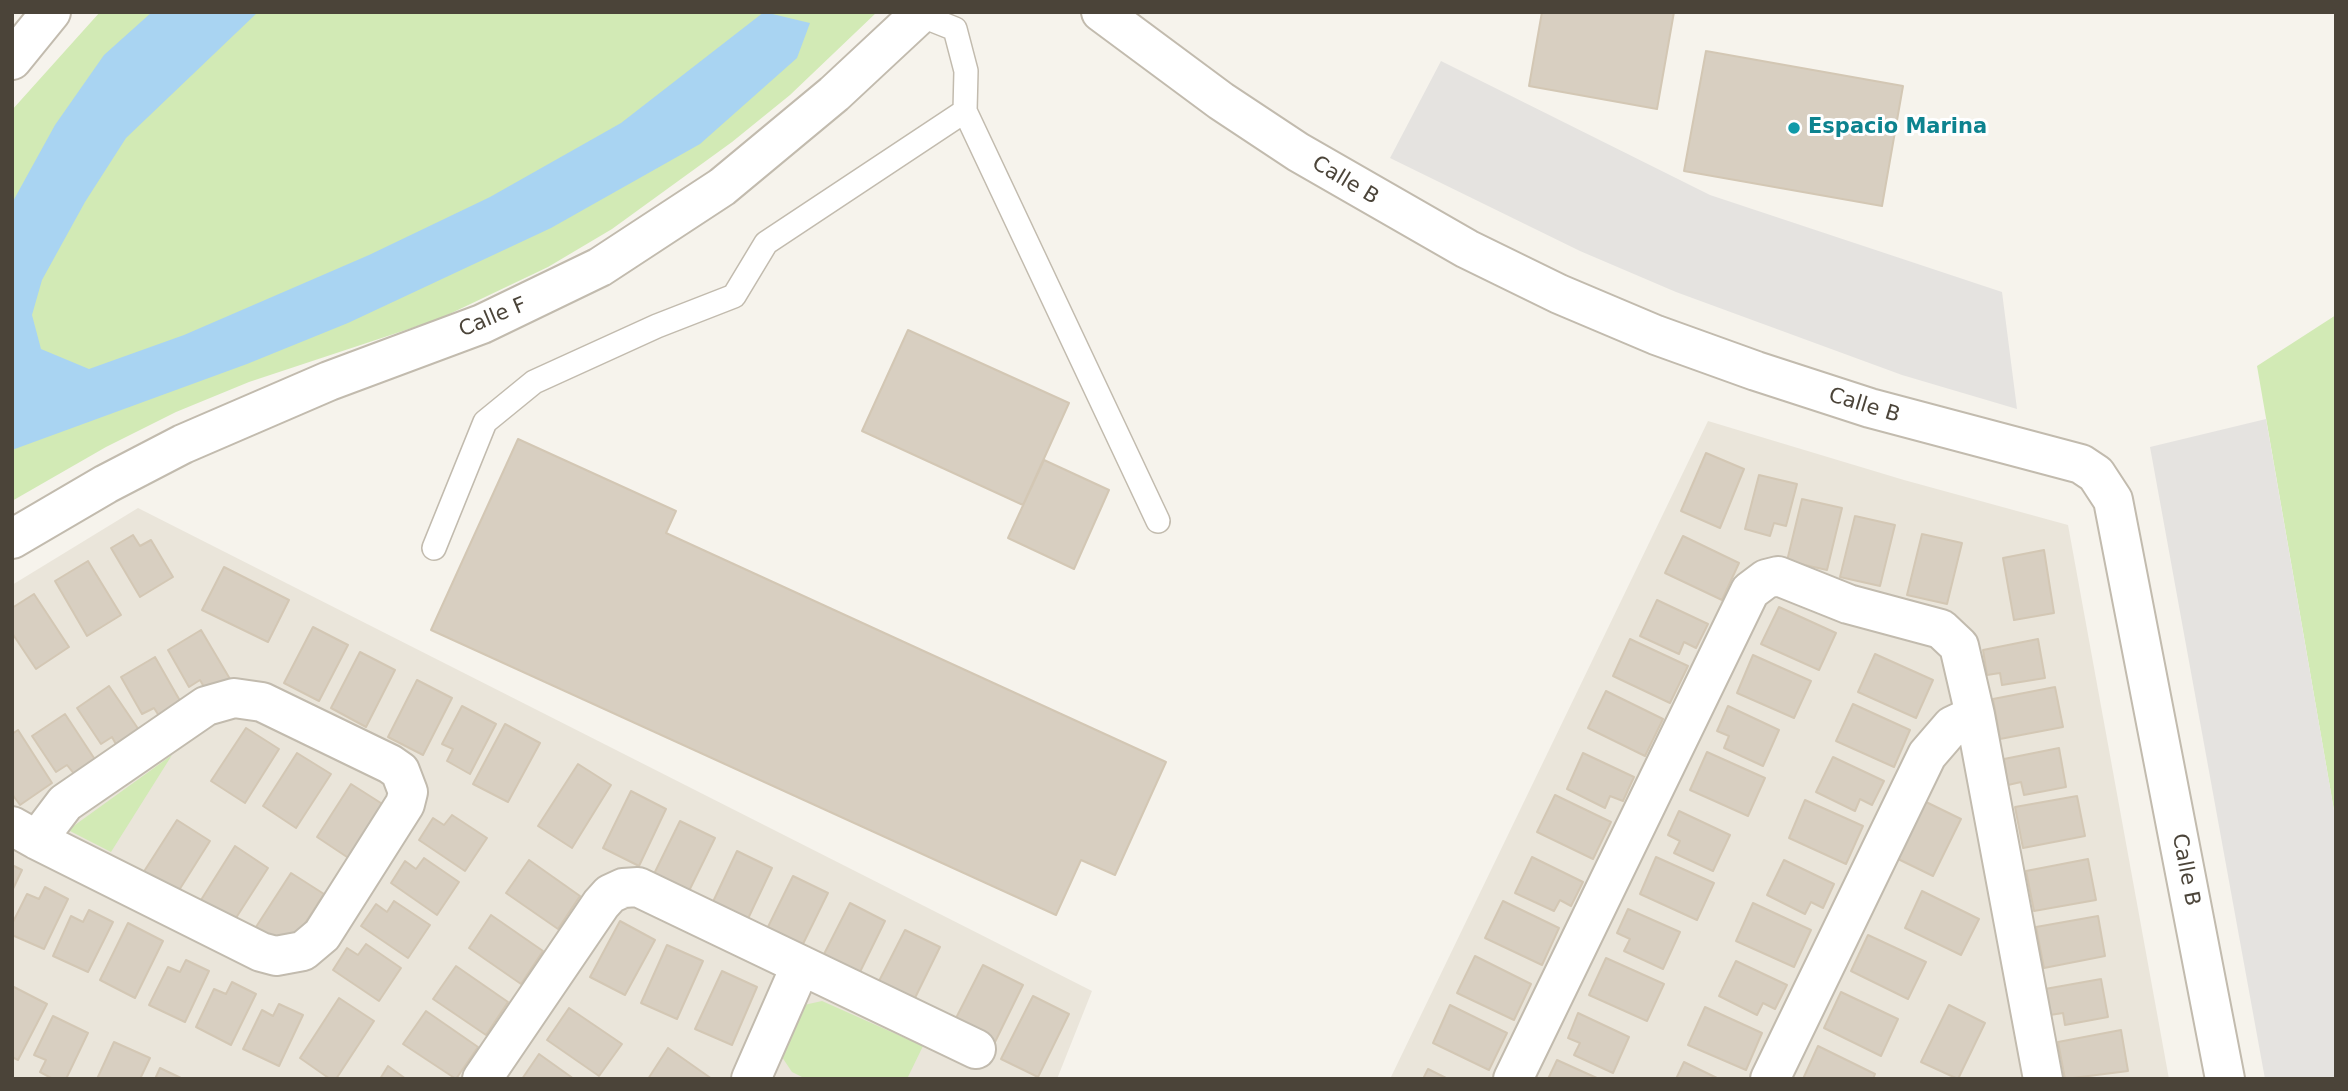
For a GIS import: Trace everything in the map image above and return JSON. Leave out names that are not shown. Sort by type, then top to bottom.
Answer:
[{"type":"street","points":[[12,60],[51,12]]},
{"type":"street","name":"Calle B","points":[[1101,12],[1200,86],[1298,152],[1456,243],[1559,294],[1656,335],[1756,371],[1870,408],[2081,464],[2096,474],[2113,500],[2225,1079]]},
{"type":"street","name":"Calle F","points":[[12,540],[106,484],[183,444],[317,386],[482,324],[600,267],[722,187],[834,94],[921,13]]},
{"type":"street","points":[[1513,1079],[1750,591],[1757,584],[1778,576],[1848,604],[1941,629],[1959,646],[1975,715],[2043,1079]]},
{"type":"street","points":[[234,698],[262,702],[390,764],[400,771],[408,792],[405,803],[322,935],[303,951],[276,956],[261,953],[25,833],[206,706],[234,698]]},
{"type":"street","points":[[1770,1079],[1927,755],[1952,726],[1975,715]]},
{"type":"street","points":[[482,1079],[601,904],[610,894],[623,888],[638,887],[976,1049]]},
{"type":"street","points":[[756,1077],[801,965]]},
{"type":"lane","points":[[921,13],[955,29],[966,71],[965,111],[1158,521]]},
{"type":"lane","points":[[434,548],[485,422],[534,382],[657,326],[734,296],[766,243],[965,111]]},
{"type":"shaded area","points":[[1441,61],[1710,195],[2002,292],[2017,409],[1902,375],[1676,292],[1580,251],[1390,158]]},
{"type":"shaded area","points":[[2266,419],[2336,822],[2336,1079],[2265,1079],[2150,447]]},
{"type":"shaded area","points":[[1708,421],[1904,480],[2068,525],[2169,1079],[1390,1079]]},
{"type":"shaded area","points":[[138,508],[1092,991],[1057,1079],[12,1079],[12,585]]},
{"type":"green space","points":[[100,12],[877,12],[790,95],[732,142],[612,229],[548,267],[439,319],[249,382],[176,412],[106,447],[12,501],[12,110]]},
{"type":"green space","points":[[2336,315],[2336,822],[2257,366]]},
{"type":"green space","points":[[172,755],[111,852],[68,830]]},
{"type":"green space","points":[[822,1001],[923,1046],[907,1079],[806,1079],[792,1072],[780,1054],[804,1005]]},
{"type":"water","points":[[152,12],[258,12],[126,138],[85,202],[42,280],[32,315],[41,349],[89,369],[184,335],[369,255],[490,197],[621,123],[764,12],[810,23],[797,58],[700,144],[551,228],[348,323],[247,364],[12,450],[12,203],[55,125],[104,55]]},
{"type":"building","points":[[1542,12],[1674,12],[1657,109],[1529,86]]},
{"type":"building","name":"Espacio Marina","points":[[1706,51],[1903,86],[1882,206],[1684,171]]},
{"type":"building","points":[[908,330],[1069,403],[1023,505],[862,431]]},
{"type":"building","points":[[518,439],[676,511],[666,533],[1166,762],[1115,875],[1081,860],[1056,915],[431,630]]},
{"type":"building","points":[[1706,453],[1744,469],[1720,528],[1681,511]]},
{"type":"building","points":[[1044,460],[1109,490],[1074,569],[1008,538]]},
{"type":"building","points":[[1759,475],[1797,484],[1786,526],[1774,523],[1770,536],[1745,529]]},
{"type":"building","points":[[1802,499],[1842,508],[1827,570],[1787,561]]},
{"type":"building","points":[[1855,516],[1895,525],[1880,586],[1840,577]]},
{"type":"building","points":[[1922,534],[1962,543],[1947,604],[1907,595]]},
{"type":"building","points":[[133,535],[140,546],[151,540],[173,577],[140,597],[111,548]]},
{"type":"building","points":[[1683,536],[1739,563],[1722,600],[1665,573]]},
{"type":"building","points":[[2044,550],[2054,613],[2014,620],[2003,558]]},
{"type":"building","points":[[88,561],[121,615],[87,636],[55,581]]},
{"type":"building","points":[[224,567],[289,600],[268,642],[202,610]]},
{"type":"building","points":[[34,594],[69,647],[36,669],[12,633],[12,608]]},
{"type":"building","points":[[1657,600],[1708,624],[1696,648],[1684,642],[1679,654],[1640,636]]},
{"type":"building","points":[[1779,607],[1836,633],[1819,670],[1761,644]]},
{"type":"building","points":[[313,627],[348,645],[319,701],[284,683]]},
{"type":"building","points":[[201,630],[230,679],[207,692],[200,680],[189,687],[168,650]]},
{"type":"building","points":[[1630,639],[1688,666],[1670,703],[1613,676]]},
{"type":"building","points":[[2038,639],[2045,678],[2002,685],[2000,673],[1987,675],[1983,650]]},
{"type":"building","points":[[360,652],[395,670],[366,727],[331,708]]},
{"type":"building","points":[[1875,654],[1933,680],[1916,718],[1858,692]]},
{"type":"building","points":[[1753,655],[1811,681],[1794,718],[1737,693]]},
{"type":"building","points":[[155,657],[183,706],[161,719],[154,708],[142,714],[121,677]]},
{"type":"building","points":[[417,680],[452,698],[423,755],[388,737]]},
{"type":"building","points":[[109,686],[141,733],[118,748],[112,737],[101,744],[77,708]]},
{"type":"building","points":[[2055,687],[2063,727],[2000,739],[1993,699]]},
{"type":"building","points":[[1606,691],[1663,719],[1645,756],[1588,728]]},
{"type":"building","points":[[1853,704],[1910,730],[1894,767],[1836,741]]},
{"type":"building","points":[[462,706],[496,724],[470,774],[447,761],[453,749],[442,744]]},
{"type":"building","points":[[1728,706],[1779,730],[1763,766],[1724,748],[1729,736],[1717,731]]},
{"type":"building","points":[[65,714],[96,761],[75,775],[67,765],[56,772],[32,736]]},
{"type":"building","points":[[505,724],[540,743],[508,802],[473,784]]},
{"type":"building","points":[[246,728],[279,749],[245,803],[211,781]]},
{"type":"building","points":[[18,730],[52,783],[20,805],[12,794],[12,734]]},
{"type":"building","points":[[2059,748],[2066,787],[2024,795],[2021,782],[2008,785],[2004,759]]},
{"type":"building","points":[[1707,752],[1765,778],[1748,816],[1690,790]]},
{"type":"building","points":[[297,753],[331,774],[296,828],[263,806]]},
{"type":"building","points":[[1583,753],[1634,777],[1623,801],[1610,796],[1605,808],[1567,789]]},
{"type":"building","points":[[1833,757],[1884,781],[1872,805],[1860,799],[1855,811],[1816,792]]},
{"type":"building","points":[[578,764],[611,785],[572,848],[538,826]]},
{"type":"building","points":[[351,784],[384,805],[350,859],[317,837]]},
{"type":"building","points":[[631,791],[666,809],[639,866],[603,848]]},
{"type":"building","points":[[1555,795],[1611,822],[1593,859],[1537,832]]},
{"type":"building","points":[[2077,796],[2085,836],[2023,848],[2015,807]]},
{"type":"building","points":[[1805,800],[1863,826],[1846,864],[1789,838]]},
{"type":"building","points":[[1924,801],[1961,819],[1933,876],[1896,858]]},
{"type":"building","points":[[1679,811],[1730,835],[1713,871],[1674,853],[1680,841],[1668,835]]},
{"type":"building","points":[[452,815],[487,838],[465,871],[419,840],[433,818],[444,825]]},
{"type":"building","points":[[177,820],[210,841],[176,895],[143,873]]},
{"type":"building","points":[[680,821],[715,838],[687,895],[652,878]]},
{"type":"building","points":[[235,846],[268,868],[234,921],[201,900]]},
{"type":"building","points":[[737,851],[772,868],[745,925],[710,908]]},
{"type":"building","points":[[1532,857],[1583,882],[1571,906],[1560,900],[1554,911],[1515,893]]},
{"type":"building","points":[[1656,857],[1714,883],[1697,920],[1640,894]]},
{"type":"building","points":[[424,858],[459,882],[437,915],[391,883],[405,861],[416,869]]},
{"type":"building","points":[[2088,859],[2096,900],[2034,911],[2026,871]]},
{"type":"building","points":[[529,860],[580,896],[558,929],[506,893]]},
{"type":"building","points":[[1784,860],[1834,884],[1823,908],[1811,902],[1805,914],[1767,895]]},
{"type":"building","points":[[12,865],[22,870],[12,891]]},
{"type":"building","points":[[291,873],[324,894],[289,948],[256,927]]},
{"type":"building","points":[[793,876],[828,893],[800,950],[765,933]]},
{"type":"building","points":[[45,887],[68,899],[44,949],[12,935],[12,924],[27,894],[39,899]]},
{"type":"building","points":[[1922,891],[1979,919],[1961,955],[1905,928]]},
{"type":"building","points":[[394,901],[430,925],[408,958],[361,926],[376,904],[387,912]]},
{"type":"building","points":[[1503,901],[1559,928],[1542,965],[1485,938]]},
{"type":"building","points":[[850,903],[885,921],[857,978],[821,960]]},
{"type":"building","points":[[1753,903],[1811,930],[1794,967],[1736,941]]},
{"type":"building","points":[[1628,909],[1680,932],[1663,969],[1624,951],[1630,939],[1617,933]]},
{"type":"building","points":[[89,910],[113,922],[88,972],[53,956],[71,916],[83,922]]},
{"type":"building","points":[[491,915],[543,951],[521,984],[469,948]]},
{"type":"building","points":[[2098,916],[2105,956],[2044,968],[2036,927]]},
{"type":"building","points":[[620,921],[655,940],[625,995],[590,977]]},
{"type":"building","points":[[128,923],[163,941],[135,998],[100,980]]},
{"type":"building","points":[[905,930],[940,947],[912,1004],[876,987]]},
{"type":"building","points":[[1868,935],[1926,962],[1908,999],[1851,971]]},
{"type":"building","points":[[366,944],[401,968],[379,1001],[333,970],[347,948],[358,955]]},
{"type":"building","points":[[667,945],[703,961],[677,1019],[641,1003]]},
{"type":"building","points":[[1475,956],[1531,984],[1514,1020],[1457,993]]},
{"type":"building","points":[[1606,958],[1664,984],[1647,1021],[1589,995]]},
{"type":"building","points":[[186,960],[209,971],[185,1022],[149,1005],[168,967],[180,972]]},
{"type":"building","points":[[1736,961],[1787,985],[1775,1009],[1763,1003],[1757,1015],[1719,996]]},
{"type":"building","points":[[983,965],[1023,985],[995,1042],[954,1022]]},
{"type":"building","points":[[456,966],[508,1002],[486,1035],[433,999]]},
{"type":"building","points":[[722,971],[757,987],[732,1045],[695,1029]]},
{"type":"building","points":[[2101,979],[2108,1017],[2065,1025],[2063,1013],[2050,1015],[2045,989]]},
{"type":"building","points":[[232,982],[256,994],[231,1045],[196,1027],[214,989],[226,994]]},
{"type":"building","points":[[12,986],[47,1004],[18,1060],[12,1057]]},
{"type":"building","points":[[1841,992],[1898,1019],[1881,1056],[1824,1028]]},
{"type":"building","points":[[1033,996],[1069,1014],[1038,1077],[1001,1059]]},
{"type":"building","points":[[339,998],[374,1021],[336,1079],[330,1079],[300,1058]]},
{"type":"building","points":[[279,1004],[303,1015],[279,1066],[243,1049],[262,1010],[273,1016]]},
{"type":"building","points":[[1450,1005],[1507,1033],[1489,1070],[1433,1043]]},
{"type":"building","points":[[1949,1005],[1985,1023],[1958,1079],[1921,1062]]},
{"type":"building","points":[[1705,1007],[1762,1033],[1746,1070],[1688,1045]]},
{"type":"building","points":[[569,1008],[622,1044],[599,1076],[547,1040]]},
{"type":"building","points":[[426,1011],[478,1047],[456,1079],[403,1044]]},
{"type":"building","points":[[1578,1013],[1629,1037],[1613,1073],[1574,1055],[1580,1043],[1568,1038]]},
{"type":"building","points":[[53,1016],[88,1033],[66,1079],[53,1079],[40,1072],[46,1060],[34,1055]]},
{"type":"building","points":[[2121,1030],[2128,1071],[2065,1079],[2058,1042]]},
{"type":"building","points":[[114,1042],[150,1058],[140,1079],[97,1079]]},
{"type":"building","points":[[1818,1046],[1875,1074],[1873,1079],[1803,1079]]},
{"type":"building","points":[[668,1048],[712,1079],[648,1079]]},
{"type":"building","points":[[539,1054],[574,1079],[522,1079]]},
{"type":"building","points":[[1557,1060],[1599,1079],[1548,1079]]},
{"type":"building","points":[[1684,1062],[1719,1079],[1676,1079]]},
{"type":"building","points":[[388,1066],[406,1079],[380,1079]]},
{"type":"building","points":[[160,1068],[183,1079],[155,1079]]},
{"type":"building","points":[[1428,1069],[1448,1079],[1423,1079]]},
{"type":"place","name":"Espacio Marina","points":[[1794,128]]}]
